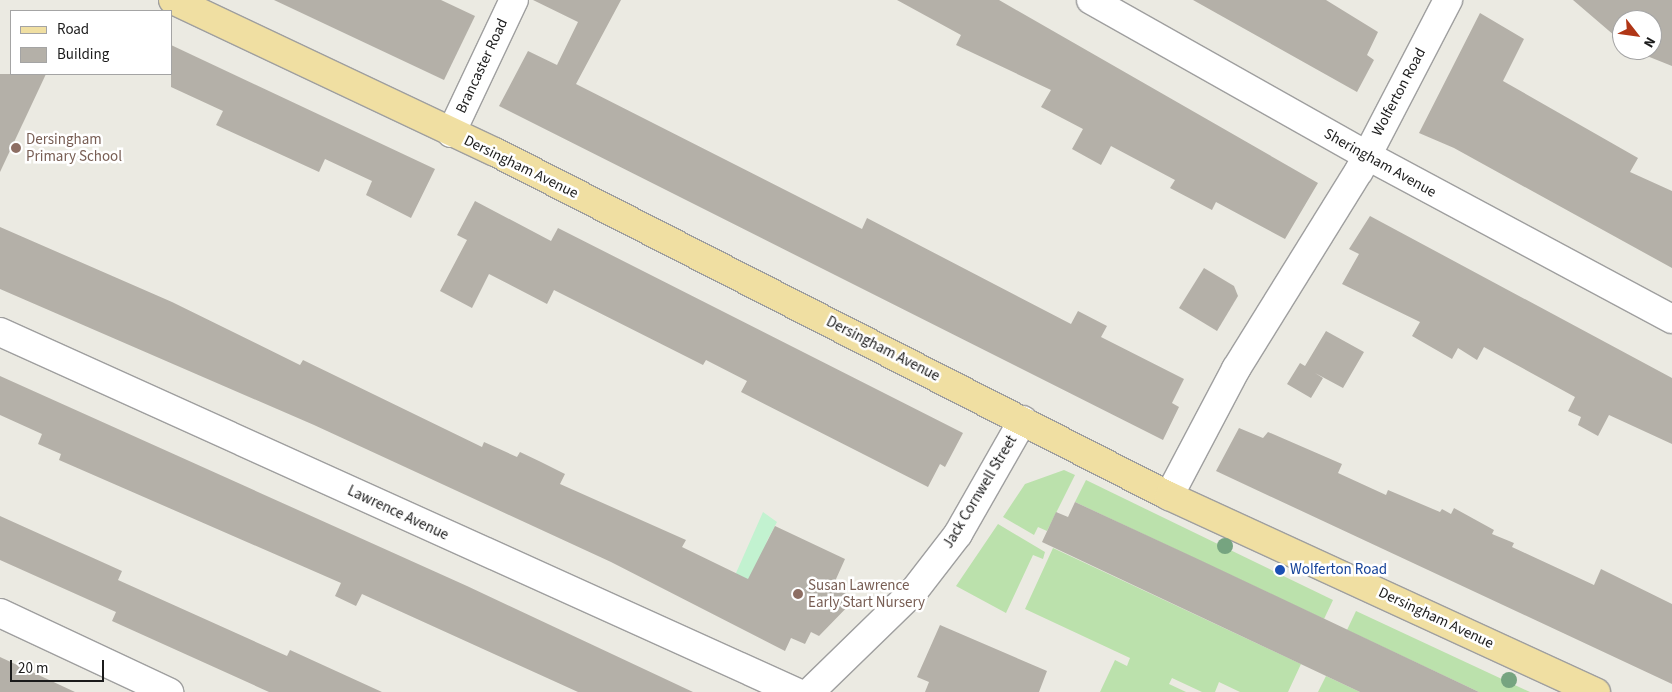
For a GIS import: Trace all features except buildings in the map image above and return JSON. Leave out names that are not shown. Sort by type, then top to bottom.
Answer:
[{"type":"main road","name":"Dersingham Avenue","points":[[173,0],[451,132],[1023,420],[1169,496],[1596,692]]},
{"type":"street","name":"Brancaster Road","points":[[451,132],[514,0]]},
{"type":"street","name":"Sheringham Avenue","points":[[1091,0],[1366,156],[1672,319]]},
{"type":"street","name":"Wolferton Road","points":[[1169,496],[1236,369],[1366,156],[1448,0]]},
{"type":"street","name":"Lawrence Avenue","points":[[0,332],[796,692]]},
{"type":"street","name":"Jack Cornwell Street","points":[[810,692],[925,576],[958,534],[1023,420]]},
{"type":"street","points":[[0,613],[169,692]]},
{"type":"green space","points":[[1064,470],[1075,475],[1047,531],[1038,527],[1034,535],[1003,517],[1025,484]]},
{"type":"green space","points":[[1086,480],[1333,600],[1324,619],[1075,502]]},
{"type":"green space","points":[[763,512],[777,522],[767,541],[754,619],[736,573]]},
{"type":"green space","points":[[998,524],[1045,552],[1043,559],[1033,555],[1006,613],[956,586]]},
{"type":"green space","points":[[1053,548],[1301,664],[1288,692],[1240,692],[1219,682],[1215,692],[1202,692],[1172,678],[1169,684],[1186,692],[1100,692],[1115,660],[1127,666],[1130,658],[1025,609]]},
{"type":"green space","points":[[1356,611],[1530,692],[1479,692],[1347,630]]},
{"type":"green space","points":[[1326,676],[1360,692],[1318,692]]},
{"type":"place","name":"Dersingham Primary School","points":[[16,148]]},
{"type":"place","name":"Wolferton Road","points":[[1280,570]]},
{"type":"place","name":"Susan Lawrence Early Start Nursery","points":[[798,594]]}]
